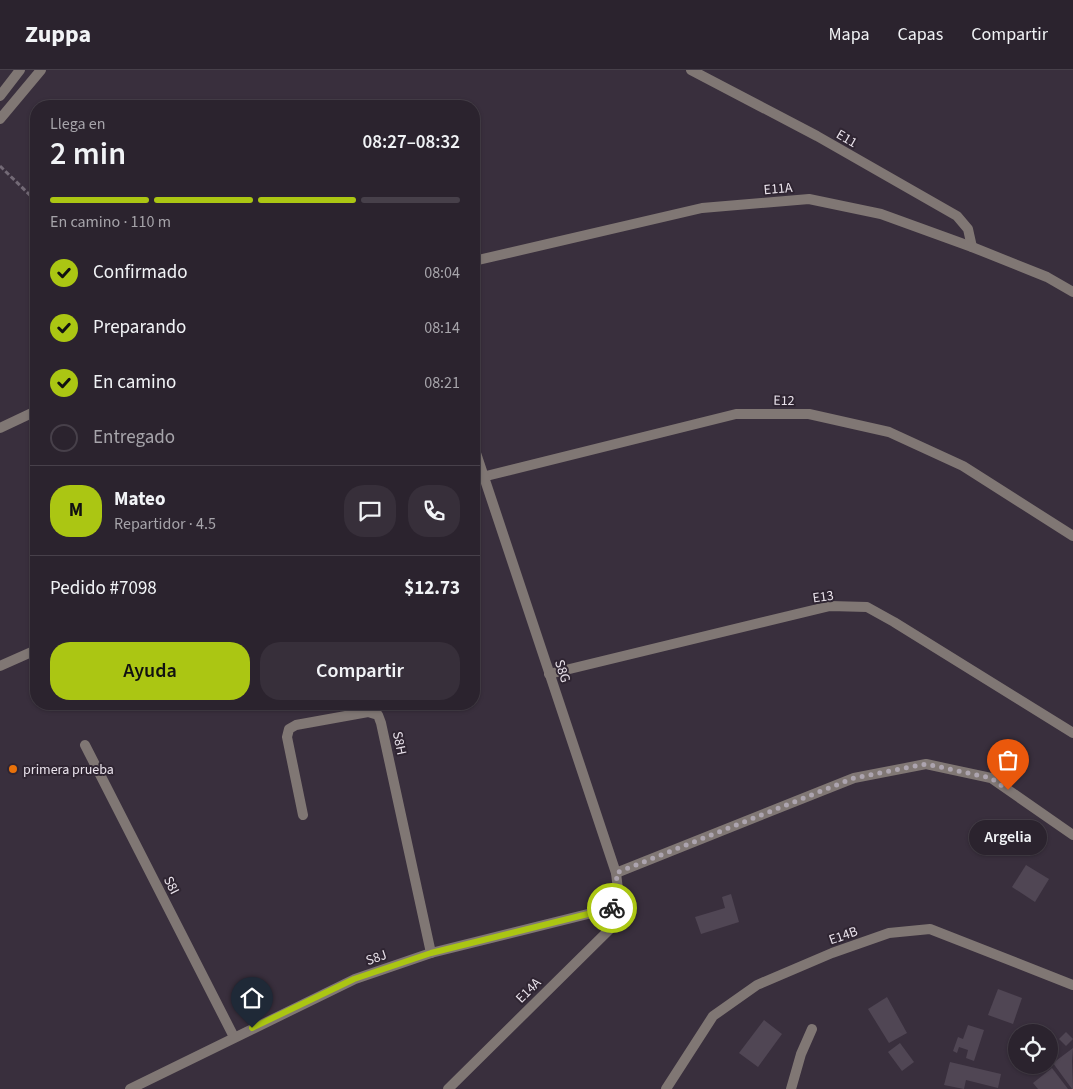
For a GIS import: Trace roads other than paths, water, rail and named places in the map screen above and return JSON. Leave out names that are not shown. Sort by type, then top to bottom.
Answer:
[{"type":"street","points":[[0,96],[20,70]]},
{"type":"street","points":[[0,119],[41,70]]},
{"type":"street","name":"E11","points":[[691,70],[817,136],[957,216],[968,229],[972,247]]},
{"type":"street","name":"E11A","points":[[480,260],[702,208],[809,199],[881,214],[1047,277],[1073,292]]},
{"type":"street","points":[[0,428],[30,414]]},
{"type":"street","name":"E12","points":[[480,477],[736,414],[808,414],[889,432],[963,466],[1073,536]]},
{"type":"street","name":"S8G","points":[[480,480],[549,674],[616,873],[620,906]]},
{"type":"street","name":"E13","points":[[549,674],[830,606],[867,607],[1073,733]]},
{"type":"street","points":[[0,666],[30,653]]},
{"type":"street","name":"S8H","points":[[302,815],[287,738],[289,729],[296,725],[368,712],[378,715],[382,723],[431,953]]},
{"type":"street","name":"S8I","points":[[85,746],[234,1037]]},
{"type":"street","points":[[616,873],[854,778],[926,764],[991,778],[1073,835]]},
{"type":"street","name":"S8J","points":[[130,1089],[354,979],[431,953],[620,906]]},
{"type":"street","name":"E14A","points":[[448,1089],[610,929],[620,906]]},
{"type":"street","name":"E14B","points":[[666,1089],[713,1016],[757,985],[832,953],[889,933],[930,929],[1073,985]]},
{"type":"street","points":[[792,1089],[801,1054],[812,1029]]},
{"type":"place","name":"primera prueba","points":[[13,769]]},
{"type":"place","name":"Argelia","points":[[1008,790]]}]
